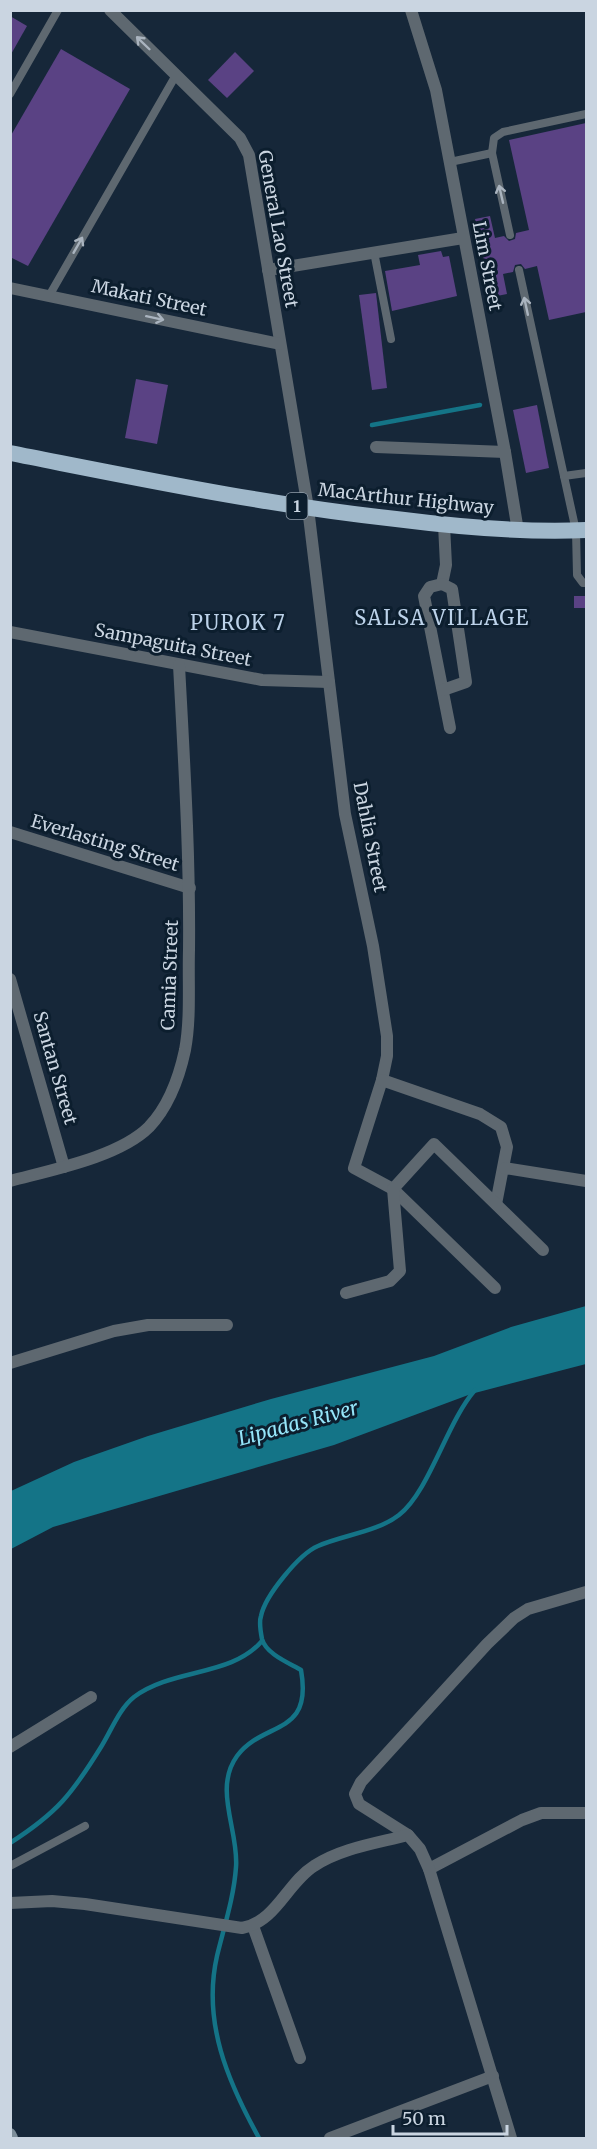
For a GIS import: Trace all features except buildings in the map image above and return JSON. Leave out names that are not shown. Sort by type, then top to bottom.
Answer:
[{"type":"highway","name":"MacArthur Highway","points":[[10,453],[308,508],[444,525],[518,531],[581,530]]},
{"type":"main road","points":[[10,2134],[12,2139]]},
{"type":"street","name":"General Lao Street","points":[[110,10],[240,138],[247,149],[308,508]]},
{"type":"street","name":"Lim Street","points":[[411,10],[433,77],[518,531]]},
{"type":"street","points":[[268,270],[463,238]]},
{"type":"street","name":"Makati Street","points":[[10,288],[280,344]]},
{"type":"street","points":[[376,447],[505,452]]},
{"type":"street","name":"Dahlia Street","points":[[308,508],[345,814],[367,912],[386,1028],[387,1056],[382,1080],[354,1168],[393,1189]]},
{"type":"street","points":[[442,584],[446,565],[444,525]]},
{"type":"street","points":[[443,690],[466,682],[452,589],[442,584],[430,587],[424,596],[450,728]]},
{"type":"street","name":"Sampaguita Street","points":[[10,633],[262,680],[329,682]]},
{"type":"street","name":"Camia Street","points":[[10,1181],[64,1167],[106,1152],[147,1129],[160,1114],[172,1093],[186,1037],[190,888],[179,665]]},
{"type":"street","name":"Everlasting Street","points":[[10,832],[190,888]]},
{"type":"street","name":"Santan Street","points":[[10,979],[64,1167]]},
{"type":"street","points":[[382,1080],[493,1120],[506,1137],[505,1168],[496,1204]]},
{"type":"street","points":[[346,1293],[390,1281],[400,1271],[393,1189],[434,1144],[543,1250]]},
{"type":"street","points":[[505,1168],[586,1181]]},
{"type":"street","points":[[393,1189],[495,1287]]},
{"type":"street","points":[[10,1363],[114,1330],[148,1324],[227,1325]]},
{"type":"street","points":[[511,2139],[429,1869],[420,1849],[408,1835],[359,1804],[355,1794],[361,1782],[487,1644],[514,1618],[528,1609],[586,1592]]},
{"type":"street","points":[[10,1747],[92,1697]]},
{"type":"street","points":[[429,1869],[541,1813],[586,1813]]},
{"type":"street","points":[[10,1903],[52,1901],[85,1904],[231,1928],[253,1926],[267,1916],[299,1878],[316,1864],[352,1850],[408,1835]]},
{"type":"street","points":[[253,1926],[300,2058]]},
{"type":"street","points":[[330,2139],[493,2076]]},
{"type":"lane","points":[[10,94],[58,10]]},
{"type":"lane","points":[[49,296],[176,75]]},
{"type":"lane","points":[[510,235],[492,153],[492,142],[503,132],[586,114]]},
{"type":"lane","points":[[450,162],[492,153]]},
{"type":"lane","points":[[374,252],[391,339]]},
{"type":"lane","points":[[519,270],[564,476],[581,530],[577,575],[583,583],[586,583]]},
{"type":"lane","points":[[564,476],[586,473]]},
{"type":"lane","points":[[10,1866],[85,1826]]},
{"type":"water","name":"Lipadas River","points":[[586,1306],[586,1364],[471,1394],[334,1445],[53,1527],[11,1549],[11,1491],[74,1462],[148,1436],[271,1399],[434,1356],[511,1327]]},
{"type":"waterway","points":[[372,425],[480,405]]},
{"type":"waterway","points":[[259,2138],[237,2095],[221,2051],[213,2004],[213,1980],[231,1901],[236,1867],[227,1796],[230,1769],[237,1756],[248,1745],[284,1725],[293,1717],[300,1707],[303,1691],[301,1670],[278,1658],[264,1644],[261,1616],[269,1598],[284,1576],[310,1550],[390,1521],[410,1504],[475,1390]]},
{"type":"waterway","points":[[10,1843],[52,1812],[72,1790],[120,1714],[134,1697],[166,1681],[234,1661],[249,1653],[262,1641]]},
{"type":"district","name":"SALSA VILLAGE","points":[[442,618]]},
{"type":"district","name":"PUROK 7","points":[[238,623]]}]
